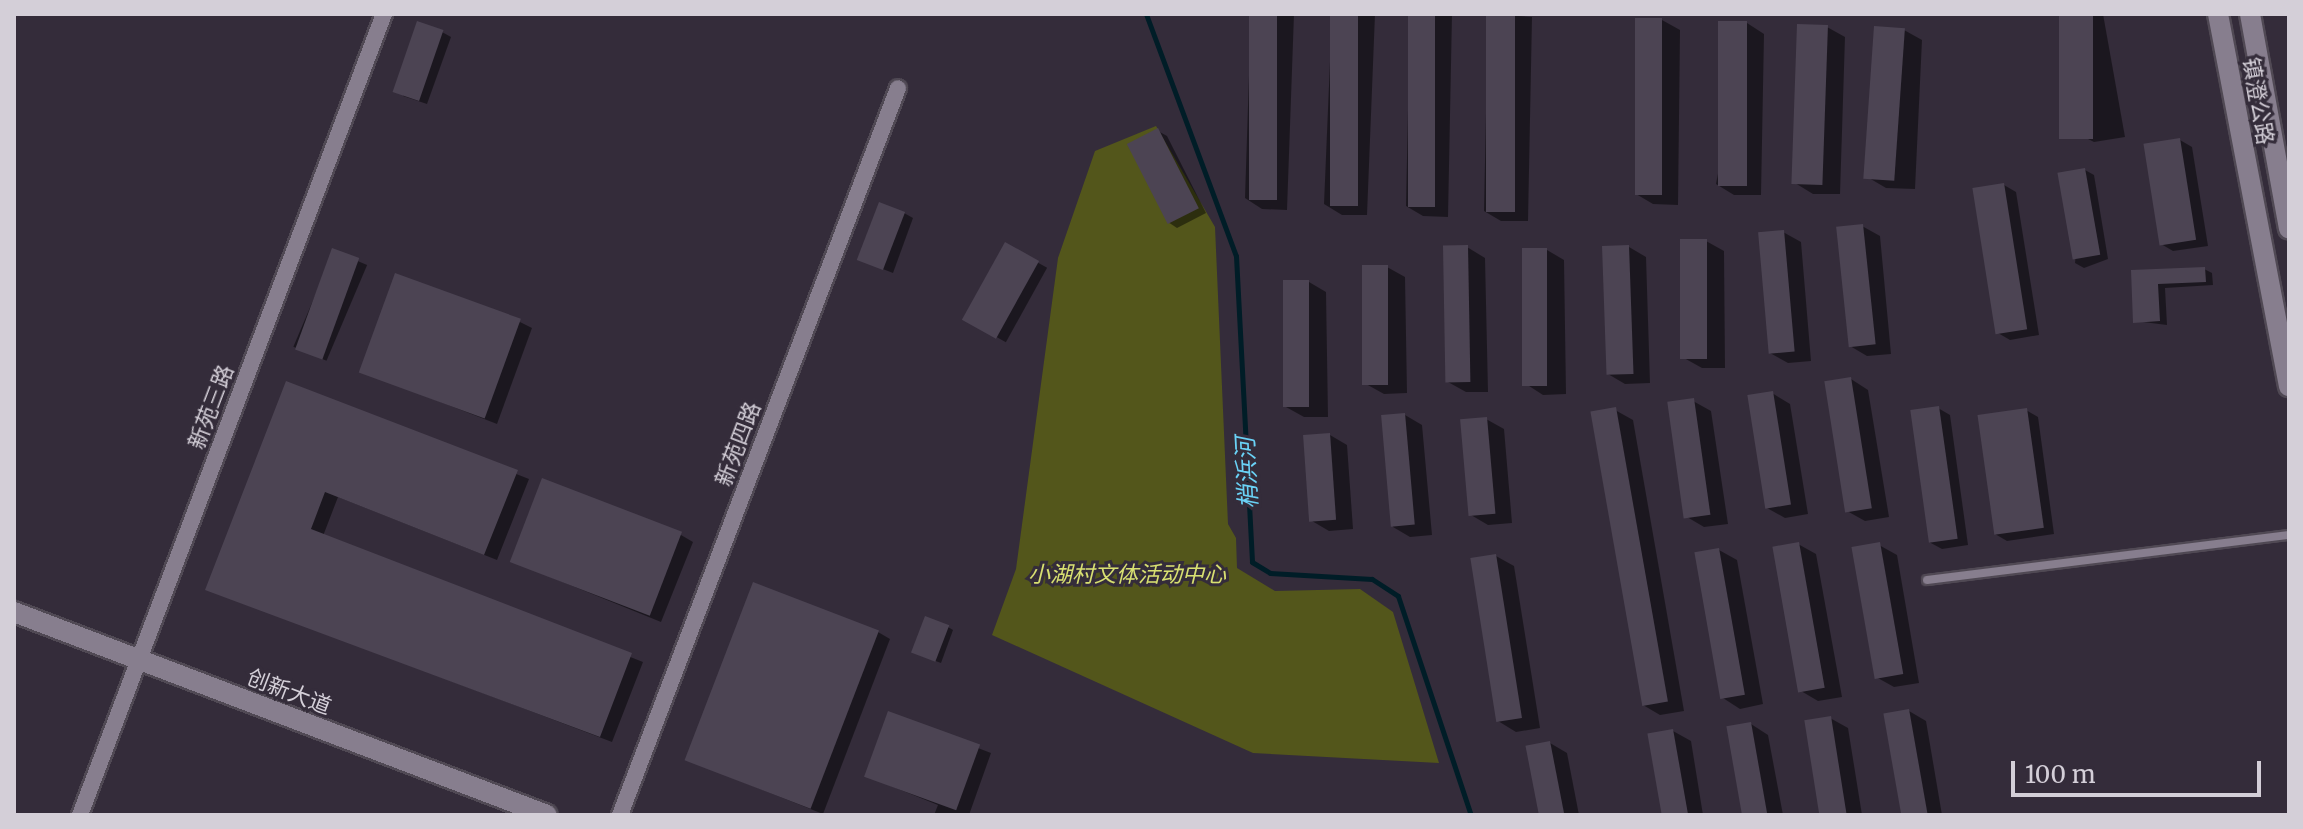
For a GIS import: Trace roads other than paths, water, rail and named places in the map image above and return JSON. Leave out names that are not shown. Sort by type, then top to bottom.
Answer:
[{"type":"main road","name":"镇澄公路","points":[[2218,14],[2289,386]]},
{"type":"main road","name":"镇澄公路","points":[[2250,14],[2289,228]]},
{"type":"main road","name":"创新大道","points":[[14,612],[547,815]]},
{"type":"street","name":"新苑三路","points":[[80,815],[384,14]]},
{"type":"street","name":"新苑四路","points":[[620,815],[898,88]]},
{"type":"lane","points":[[1927,580],[2289,535]]},
{"type":"waterway","name":"梢浜河","points":[[1146,14],[1236,256],[1252,562],[1270,573],[1372,579],[1398,596],[1471,815]]},
{"type":"park label","name":"小湖村文体活动中心","points":[[1127,575]]}]
